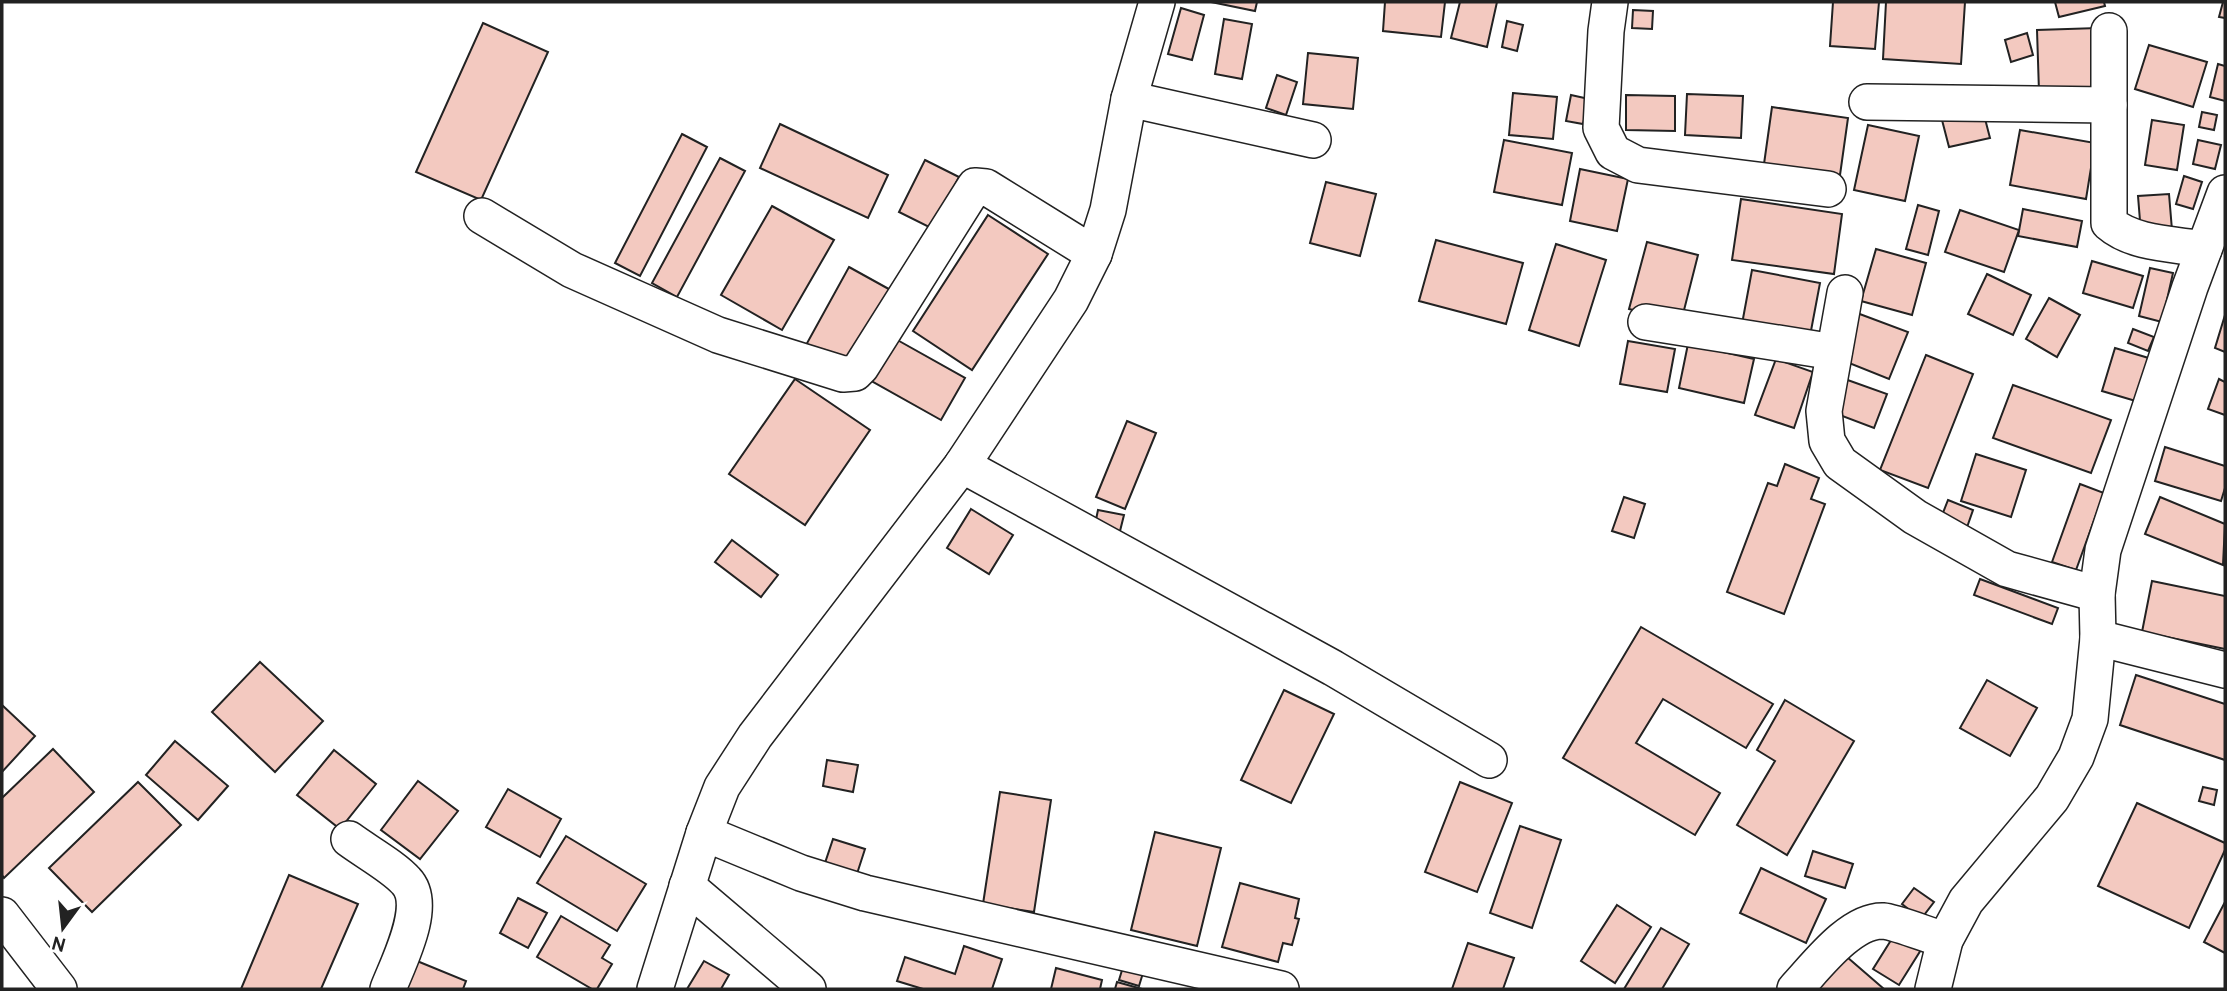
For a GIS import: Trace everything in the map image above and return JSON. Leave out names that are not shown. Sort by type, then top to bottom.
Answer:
[{"type":"street","points":[[654,989],[704,832],[722,787],[755,736],[962,465],[1071,300],[1094,254],[1108,210],[1129,99],[1157,2]]},
{"type":"street","points":[[1610,2],[1601,128],[1613,152],[1638,165],[1828,189]]},
{"type":"street","points":[[2109,31],[2109,223],[2120,232],[2136,237],[2204,249]]},
{"type":"street","points":[[1129,99],[1313,140]]},
{"type":"street","points":[[1867,102],[2109,105]]},
{"type":"street","points":[[482,216],[572,271],[718,335],[843,374],[855,373],[861,367],[975,186],[986,187],[1094,254]]},
{"type":"street","points":[[1933,989],[1945,940],[1966,901],[2052,798],[2076,757],[2090,719],[2098,638],[2097,594],[2103,550],[2190,287],[2225,193]]},
{"type":"street","points":[[1845,293],[1824,411],[1827,441],[1840,463],[1915,517],[2007,569],[2097,594]]},
{"type":"street","points":[[1646,322],[1835,352]]},
{"type":"street","points":[[962,465],[1333,668],[1489,760]]},
{"type":"street","points":[[2098,638],[2225,670]]},
{"type":"street","points":[[704,832],[801,873],[865,893],[1281,989]]},
{"type":"street","points":[[349,839],[407,882],[414,898],[414,921],[388,989]]},
{"type":"street","points":[[687,886],[808,989]]},
{"type":"street","points":[[2,915],[58,989]]},
{"type":"street","points":[[1795,989],[1844,938],[1862,927],[1882,921],[1945,940]]},
{"type":"building","points":[[1211,2],[1257,2],[1255,11]]},
{"type":"building","points":[[1385,2],[1445,2],[1441,37],[1383,31]]},
{"type":"building","points":[[1460,2],[1497,2],[1487,47],[1451,38]]},
{"type":"building","points":[[1833,2],[1879,2],[1875,49],[1830,46]]},
{"type":"building","points":[[1886,2],[1965,2],[1961,64],[1883,59]]},
{"type":"building","points":[[2055,2],[2104,2],[2105,6],[2059,17]]},
{"type":"building","points":[[2225,2],[2225,18],[2219,17]]},
{"type":"building","points":[[1181,8],[1204,15],[1192,60],[1168,54]]},
{"type":"building","points":[[1633,10],[1653,11],[1652,29],[1632,28]]},
{"type":"building","points":[[1224,19],[1252,24],[1242,79],[1215,74]]},
{"type":"building","points":[[1507,21],[1523,25],[1517,51],[1502,47]]},
{"type":"building","points":[[483,23],[548,52],[481,200],[416,172]]},
{"type":"building","points":[[2098,28],[2100,90],[2039,92],[2037,30]]},
{"type":"building","points":[[2027,33],[2033,55],[2011,62],[2005,40]]},
{"type":"building","points":[[2149,45],[2207,62],[2193,107],[2135,89]]},
{"type":"building","points":[[1308,53],[1358,58],[1353,109],[1303,104]]},
{"type":"building","points":[[2218,64],[2225,66],[2225,101],[2210,97]]},
{"type":"building","points":[[1277,75],[1297,82],[1286,115],[1266,108]]},
{"type":"building","points":[[1513,93],[1557,97],[1553,139],[1509,135]]},
{"type":"building","points":[[1687,94],[1743,96],[1741,138],[1685,135]]},
{"type":"building","points":[[1571,95],[1589,99],[1583,124],[1566,121]]},
{"type":"building","points":[[1626,95],[1675,96],[1675,131],[1626,130]]},
{"type":"building","points":[[1772,107],[1848,118],[1840,175],[1764,164]]},
{"type":"building","points":[[1983,111],[1990,138],[1949,147],[1942,120]]},
{"type":"building","points":[[2202,112],[2217,115],[2214,130],[2199,127]]},
{"type":"building","points":[[2152,120],[2184,125],[2177,170],[2145,165]]},
{"type":"building","points":[[780,124],[888,175],[868,218],[760,168]]},
{"type":"building","points":[[1868,125],[1919,136],[1905,201],[1854,190]]},
{"type":"building","points":[[2020,130],[2095,143],[2086,199],[2010,185]]},
{"type":"building","points":[[682,134],[707,147],[640,276],[615,263]]},
{"type":"building","points":[[1504,140],[1572,153],[1562,205],[1494,192]]},
{"type":"building","points":[[2198,140],[2221,145],[2215,169],[2193,164]]},
{"type":"building","points":[[720,158],[745,171],[677,297],[652,283]]},
{"type":"building","points":[[925,160],[959,177],[933,229],[899,212]]},
{"type":"building","points":[[1580,169],[1628,179],[1617,231],[1570,221]]},
{"type":"building","points":[[2184,176],[2202,182],[2193,209],[2176,204]]},
{"type":"building","points":[[1326,182],[1376,194],[1360,256],[1310,243]]},
{"type":"building","points":[[2169,194],[2172,230],[2141,233],[2138,196]]},
{"type":"building","points":[[1741,199],[1842,214],[1834,274],[1732,260]]},
{"type":"building","points":[[1918,205],[1939,211],[1928,255],[1906,249]]},
{"type":"building","points":[[772,206],[834,240],[782,330],[721,295]]},
{"type":"building","points":[[2023,209],[2082,221],[2077,247],[2018,236]]},
{"type":"building","points":[[1960,210],[2019,230],[2004,272],[1945,252]]},
{"type":"building","points":[[988,215],[1048,254],[972,370],[913,331]]},
{"type":"building","points":[[1436,240],[1523,263],[1506,324],[1419,301]]},
{"type":"building","points":[[1647,242],[1698,255],[1681,322],[1629,309]]},
{"type":"building","points":[[1556,244],[1606,260],[1579,346],[1529,330]]},
{"type":"building","points":[[1876,249],[1926,263],[1912,315],[1861,301]]},
{"type":"building","points":[[2092,261],[2143,276],[2133,308],[2083,293]]},
{"type":"building","points":[[849,267],[896,293],[853,371],[806,345]]},
{"type":"building","points":[[2150,268],[2173,273],[2162,322],[2139,316]]},
{"type":"building","points":[[1752,270],[1820,283],[1810,336],[1742,324]]},
{"type":"building","points":[[1987,274],[2031,295],[2013,335],[1968,314]]},
{"type":"building","points":[[2049,298],[2080,315],[2057,357],[2026,339]]},
{"type":"building","points":[[1857,313],[1908,332],[1889,379],[1839,359]]},
{"type":"building","points":[[2225,315],[2225,352],[2215,348]]},
{"type":"building","points":[[2133,329],[2154,337],[2148,351],[2128,343]]},
{"type":"building","points":[[892,337],[965,378],[941,420],[868,379]]},
{"type":"building","points":[[1628,341],[1675,349],[1667,392],[1620,384]]},
{"type":"building","points":[[1688,344],[1754,359],[1744,403],[1679,388]]},
{"type":"building","points":[[2115,348],[2152,359],[2139,402],[2102,391]]},
{"type":"building","points":[[1926,355],[1973,374],[1928,488],[1880,470]]},
{"type":"building","points":[[1776,359],[1813,372],[1794,428],[1755,415]]},
{"type":"building","points":[[1842,378],[1887,394],[1874,428],[1829,411]]},
{"type":"building","points":[[795,379],[870,430],[805,525],[729,474]]},
{"type":"building","points":[[2219,379],[2225,382],[2225,415],[2208,409]]},
{"type":"building","points":[[2013,385],[2111,420],[2091,473],[1993,438]]},
{"type":"building","points":[[1127,421],[1156,433],[1125,509],[1096,497]]},
{"type":"building","points":[[2165,447],[2225,466],[2225,488],[2221,501],[2155,481]]},
{"type":"building","points":[[1976,454],[2026,470],[2011,517],[1961,501]]},
{"type":"building","points":[[1785,464],[1819,478],[1811,499],[1825,504],[1784,614],[1727,592],[1768,483],[1777,486]]},
{"type":"building","points":[[2080,484],[2104,493],[2076,570],[2052,562]]},
{"type":"building","points":[[1624,497],[1645,504],[1634,538],[1612,531]]},
{"type":"building","points":[[2160,497],[2225,524],[2223,565],[2145,534]]},
{"type":"building","points":[[1948,500],[1973,510],[1965,533],[1939,523]]},
{"type":"building","points":[[971,509],[1013,535],[989,574],[947,548]]},
{"type":"building","points":[[1098,510],[1124,515],[1118,539],[1093,534]]},
{"type":"building","points":[[732,540],[778,575],[761,597],[715,562]]},
{"type":"building","points":[[1980,579],[2058,608],[2052,624],[1974,595]]},
{"type":"building","points":[[2152,581],[2225,596],[2225,649],[2142,632]]},
{"type":"building","points":[[1641,627],[1773,704],[1746,748],[1663,699],[1636,743],[1720,793],[1695,835],[1563,758]]},
{"type":"building","points":[[260,662],[323,721],[275,772],[212,712]]},
{"type":"building","points":[[2136,675],[2225,704],[2225,760],[2120,725]]},
{"type":"building","points":[[1987,680],[2037,708],[2010,756],[1960,728]]},
{"type":"building","points":[[1284,690],[1334,714],[1291,803],[1241,780]]},
{"type":"building","points":[[1785,700],[1854,741],[1787,855],[1737,825],[1775,761],[1757,750]]},
{"type":"building","points":[[2,705],[35,736],[2,772]]},
{"type":"building","points":[[175,741],[228,786],[198,820],[146,775]]},
{"type":"building","points":[[53,749],[94,792],[4,878],[2,798]]},
{"type":"building","points":[[334,750],[376,784],[340,829],[297,795]]},
{"type":"building","points":[[827,760],[858,765],[853,792],[823,786]]},
{"type":"building","points":[[418,781],[458,811],[420,859],[381,830]]},
{"type":"building","points":[[138,782],[181,825],[92,912],[49,868]]},
{"type":"building","points":[[1460,782],[1512,803],[1477,892],[1425,872]]},
{"type":"building","points":[[2203,787],[2217,790],[2214,805],[2199,801]]},
{"type":"building","points":[[508,789],[561,819],[540,857],[486,827]]},
{"type":"building","points":[[1000,792],[1051,800],[1034,912],[983,904]]},
{"type":"building","points":[[2137,803],[2225,843],[2225,850],[2189,928],[2098,886]]},
{"type":"building","points":[[1520,826],[1561,840],[1532,928],[1490,913]]},
{"type":"building","points":[[1155,832],[1221,848],[1197,946],[1131,930]]},
{"type":"building","points":[[566,836],[646,884],[617,931],[537,883]]},
{"type":"building","points":[[833,839],[865,849],[854,883],[822,872]]},
{"type":"building","points":[[1813,851],[1853,864],[1845,888],[1805,876]]},
{"type":"building","points":[[1761,868],[1826,899],[1806,943],[1740,913]]},
{"type":"building","points":[[289,875],[358,904],[321,989],[241,989]]},
{"type":"building","points":[[1240,883],[1299,899],[1295,918],[1299,919],[1292,945],[1283,943],[1278,962],[1222,947]]},
{"type":"building","points":[[1914,888],[1934,902],[1921,919],[1902,904]]},
{"type":"building","points":[[518,898],[547,913],[528,948],[500,933]]},
{"type":"building","points":[[2225,902],[2225,953],[2204,942]]},
{"type":"building","points":[[1617,905],[1651,927],[1615,983],[1581,961]]},
{"type":"building","points":[[561,916],[610,945],[602,958],[612,964],[597,989],[592,989],[537,957]]},
{"type":"building","points":[[1661,928],[1689,944],[1662,989],[1624,989]]},
{"type":"building","points":[[1898,929],[1924,945],[1899,985],[1873,969]]},
{"type":"building","points":[[1468,943],[1514,958],[1503,989],[1452,989]]},
{"type":"building","points":[[964,946],[1002,959],[992,989],[923,989],[897,981],[905,957],[955,974]]},
{"type":"building","points":[[1847,957],[1884,989],[1818,989]]},
{"type":"building","points":[[417,961],[466,981],[463,989],[405,989]]},
{"type":"building","points":[[704,961],[729,975],[721,989],[687,989]]},
{"type":"building","points":[[1123,967],[1143,973],[1139,986],[1119,980]]},
{"type":"building","points":[[1056,968],[1102,980],[1100,989],[1051,989]]},
{"type":"building","points":[[1117,982],[1142,989],[1115,989]]}]
